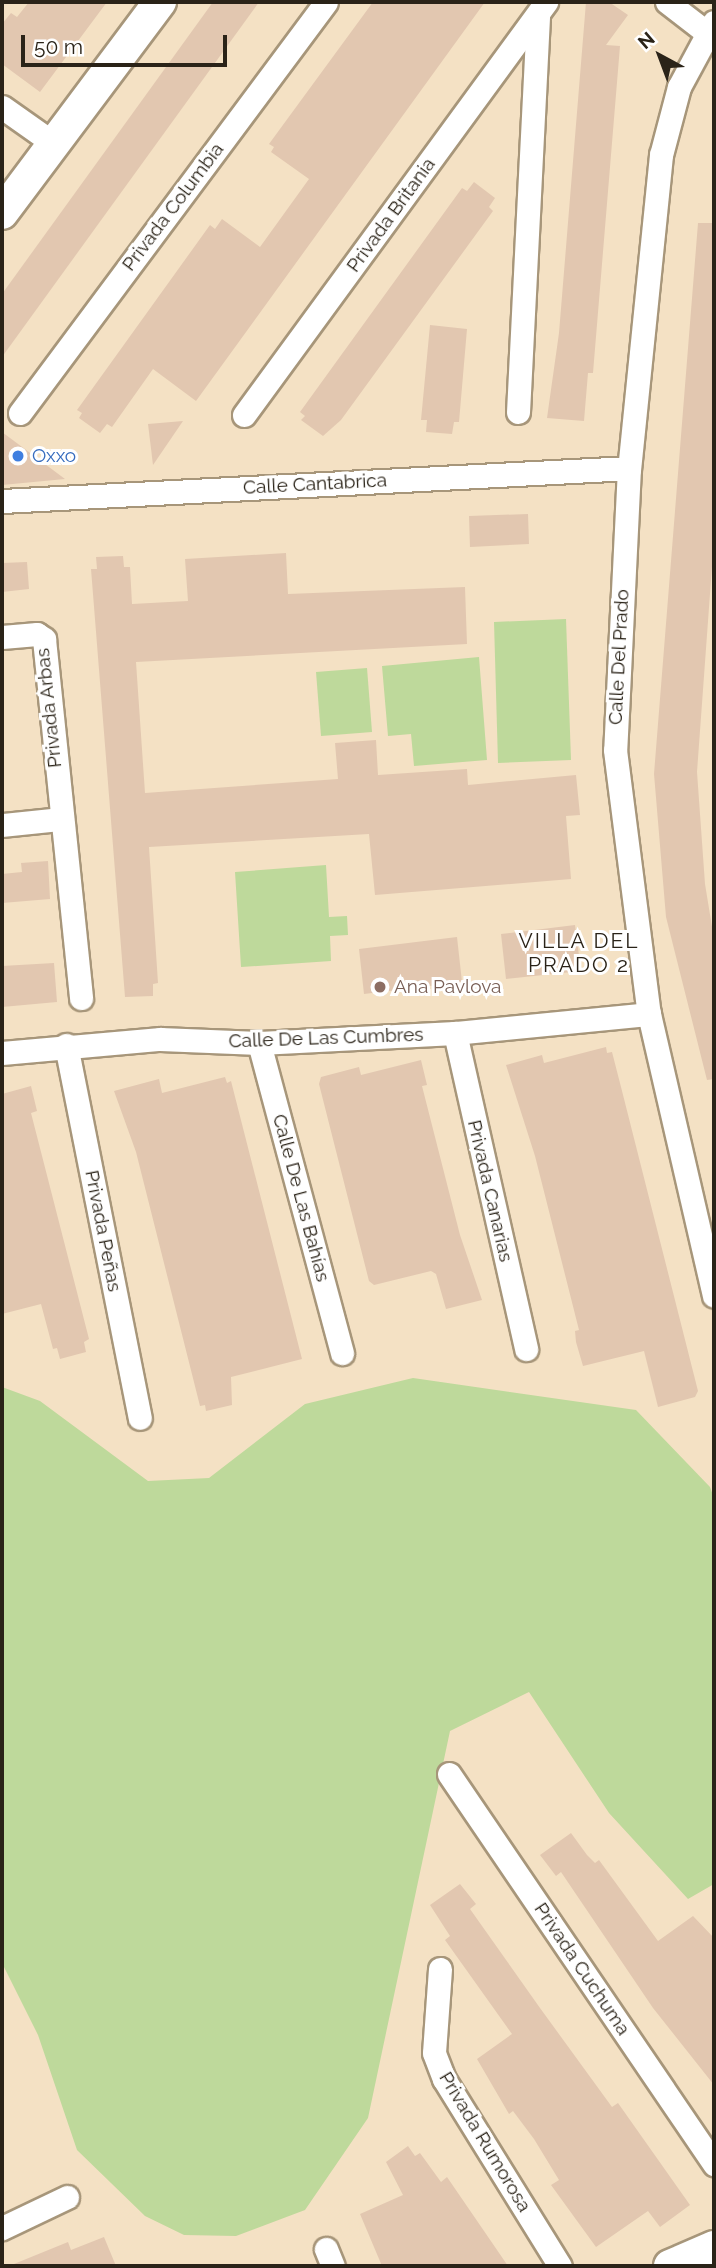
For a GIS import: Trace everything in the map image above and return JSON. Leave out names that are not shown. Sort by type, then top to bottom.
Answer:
[{"type":"street","points":[[2,213],[159,2]]},
{"type":"street","name":"Privada Columbia","points":[[20,413],[326,2]]},
{"type":"street","points":[[667,2],[710,27]]},
{"type":"street","name":"Privada Britania","points":[[518,412],[542,9]]},
{"type":"street","name":"Privada Britania","points":[[244,415],[542,9]]},
{"type":"street","name":"Calle Del Prado","points":[[710,27],[679,87],[661,155],[629,468],[615,750],[649,1014],[714,1296]]},
{"type":"street","points":[[2,107],[53,143]]},
{"type":"street","name":"Calle Cantabrica","points":[[2,501],[629,468]]},
{"type":"street","name":"Privada Arbas","points":[[2,637],[37,634],[44,639],[60,819],[81,998]]},
{"type":"street","points":[[2,825],[60,819]]},
{"type":"street","name":"Calle De Las Cumbres","points":[[2,1052],[160,1039],[259,1043],[455,1033],[649,1014]]},
{"type":"street","name":"Privada Canarias","points":[[455,1033],[526,1349]]},
{"type":"street","name":"Calle De Las Bahías","points":[[259,1043],[342,1353]]},
{"type":"street","name":"Privada Peñas","points":[[66,1045],[140,1418]]},
{"type":"street","name":"Privada Cuchuma","points":[[449,1774],[714,2164]]},
{"type":"street","name":"Privada Rumorosa","points":[[440,1969],[434,2053],[444,2079],[561,2266]]},
{"type":"street","points":[[2,2228],[67,2197]]},
{"type":"street","points":[[670,2266],[714,2247]]},
{"type":"green space","points":[[566,619],[571,760],[498,763],[494,622]]},
{"type":"green space","points":[[479,657],[487,760],[414,766],[411,734],[388,736],[382,666]]},
{"type":"green space","points":[[367,668],[372,732],[321,736],[316,672]]},
{"type":"green space","points":[[326,865],[329,917],[347,916],[348,935],[330,936],[331,961],[241,967],[235,872]]},
{"type":"green space","points":[[413,1378],[636,1410],[710,1487],[714,1498],[714,1884],[688,1899],[609,1813],[529,1692],[450,1731],[368,2118],[305,2210],[236,2236],[184,2235],[145,2216],[77,2150],[38,2035],[2,1963],[2,1387],[40,1401],[148,1481],[209,1478],[305,1404]]},
{"type":"building","points":[[29,2],[107,2],[40,92],[2,64],[2,24],[11,13],[17,17]]},
{"type":"building","points":[[213,2],[259,2],[2,357],[2,294]]},
{"type":"building","points":[[373,2],[485,2],[196,401],[153,369],[112,427],[107,424],[100,433],[79,418],[82,413],[77,410],[210,225],[215,229],[222,219],[260,247],[309,179],[271,152],[274,147],[269,144]]},
{"type":"building","points":[[586,2],[609,2],[628,15],[606,45],[620,46],[593,373],[588,373],[584,421],[547,418],[559,333]]},
{"type":"building","points":[[474,182],[495,198],[489,207],[493,211],[341,420],[323,436],[301,420],[305,416],[300,412],[462,188],[467,191]]},
{"type":"building","points":[[698,223],[714,223],[714,539],[697,772],[705,884],[714,939],[714,1079],[707,1080],[666,917],[654,774]]},
{"type":"building","points":[[430,325],[467,329],[459,422],[454,422],[452,434],[426,432],[427,420],[421,420]]},
{"type":"building","points":[[183,421],[153,465],[148,424]]},
{"type":"building","name":"Oxxo","points":[[2,432],[65,479],[2,485]]},
{"type":"building","points":[[528,514],[529,544],[470,547],[469,516]]},
{"type":"building","points":[[286,553],[288,594],[465,587],[467,644],[136,662],[145,793],[338,779],[335,743],[376,740],[378,775],[467,769],[468,785],[576,775],[580,815],[566,816],[571,879],[375,895],[369,834],[149,847],[158,983],[153,984],[153,996],[125,997],[91,569],[97,569],[96,557],[123,556],[124,567],[130,567],[132,604],[188,601],[185,559]]},
{"type":"building","points":[[27,562],[29,589],[2,592],[2,563]]},
{"type":"building","points":[[48,861],[50,899],[2,903],[2,874],[22,872],[21,863]]},
{"type":"building","points":[[575,925],[581,971],[506,979],[501,934]]},
{"type":"building","points":[[457,937],[462,982],[364,994],[359,949]]},
{"type":"building","points":[[54,963],[57,1002],[2,1007],[2,966]]},
{"type":"building","points":[[606,1047],[607,1053],[612,1052],[698,1391],[695,1397],[658,1407],[644,1351],[583,1366],[576,1342],[575,1331],[579,1330],[535,1156],[506,1065],[542,1055],[544,1063]]},
{"type":"building","points":[[421,1060],[427,1085],[422,1086],[460,1235],[482,1300],[446,1309],[436,1274],[431,1271],[374,1285],[369,1281],[319,1084],[321,1077],[359,1067],[361,1075]]},
{"type":"building","points":[[225,1077],[227,1083],[231,1081],[302,1359],[231,1377],[232,1405],[206,1411],[205,1405],[200,1406],[136,1152],[114,1091],[159,1079],[162,1093]]},
{"type":"building","points":[[31,1086],[37,1111],[31,1113],[89,1339],[84,1342],[86,1352],[60,1359],[57,1348],[53,1349],[41,1304],[2,1314],[2,1094]]},
{"type":"building","points":[[571,1833],[595,1863],[599,1860],[658,1941],[693,1916],[714,1938],[714,2085],[653,2008],[561,1872],[556,1876],[540,1855]]},
{"type":"building","points":[[460,1884],[476,1904],[470,1909],[540,2008],[612,2107],[618,2103],[690,2205],[660,2227],[648,2211],[596,2247],[551,2185],[559,2180],[534,2139],[513,2111],[509,2114],[477,2059],[512,2034],[445,1940],[450,1936],[430,1905]]},
{"type":"building","points":[[408,2146],[415,2156],[420,2153],[441,2182],[447,2177],[508,2266],[382,2266],[360,2214],[403,2195],[386,2162]]},
{"type":"building","points":[[104,2237],[116,2266],[9,2266],[68,2242],[71,2250]]},
{"type":"place","name":"Oxxo","points":[[18,456]]},
{"type":"place","name":"Ana Pavlova","points":[[380,987]]},
{"type":"district","name":"VILLA DEL PRADO 2","points":[[579,953]]}]
